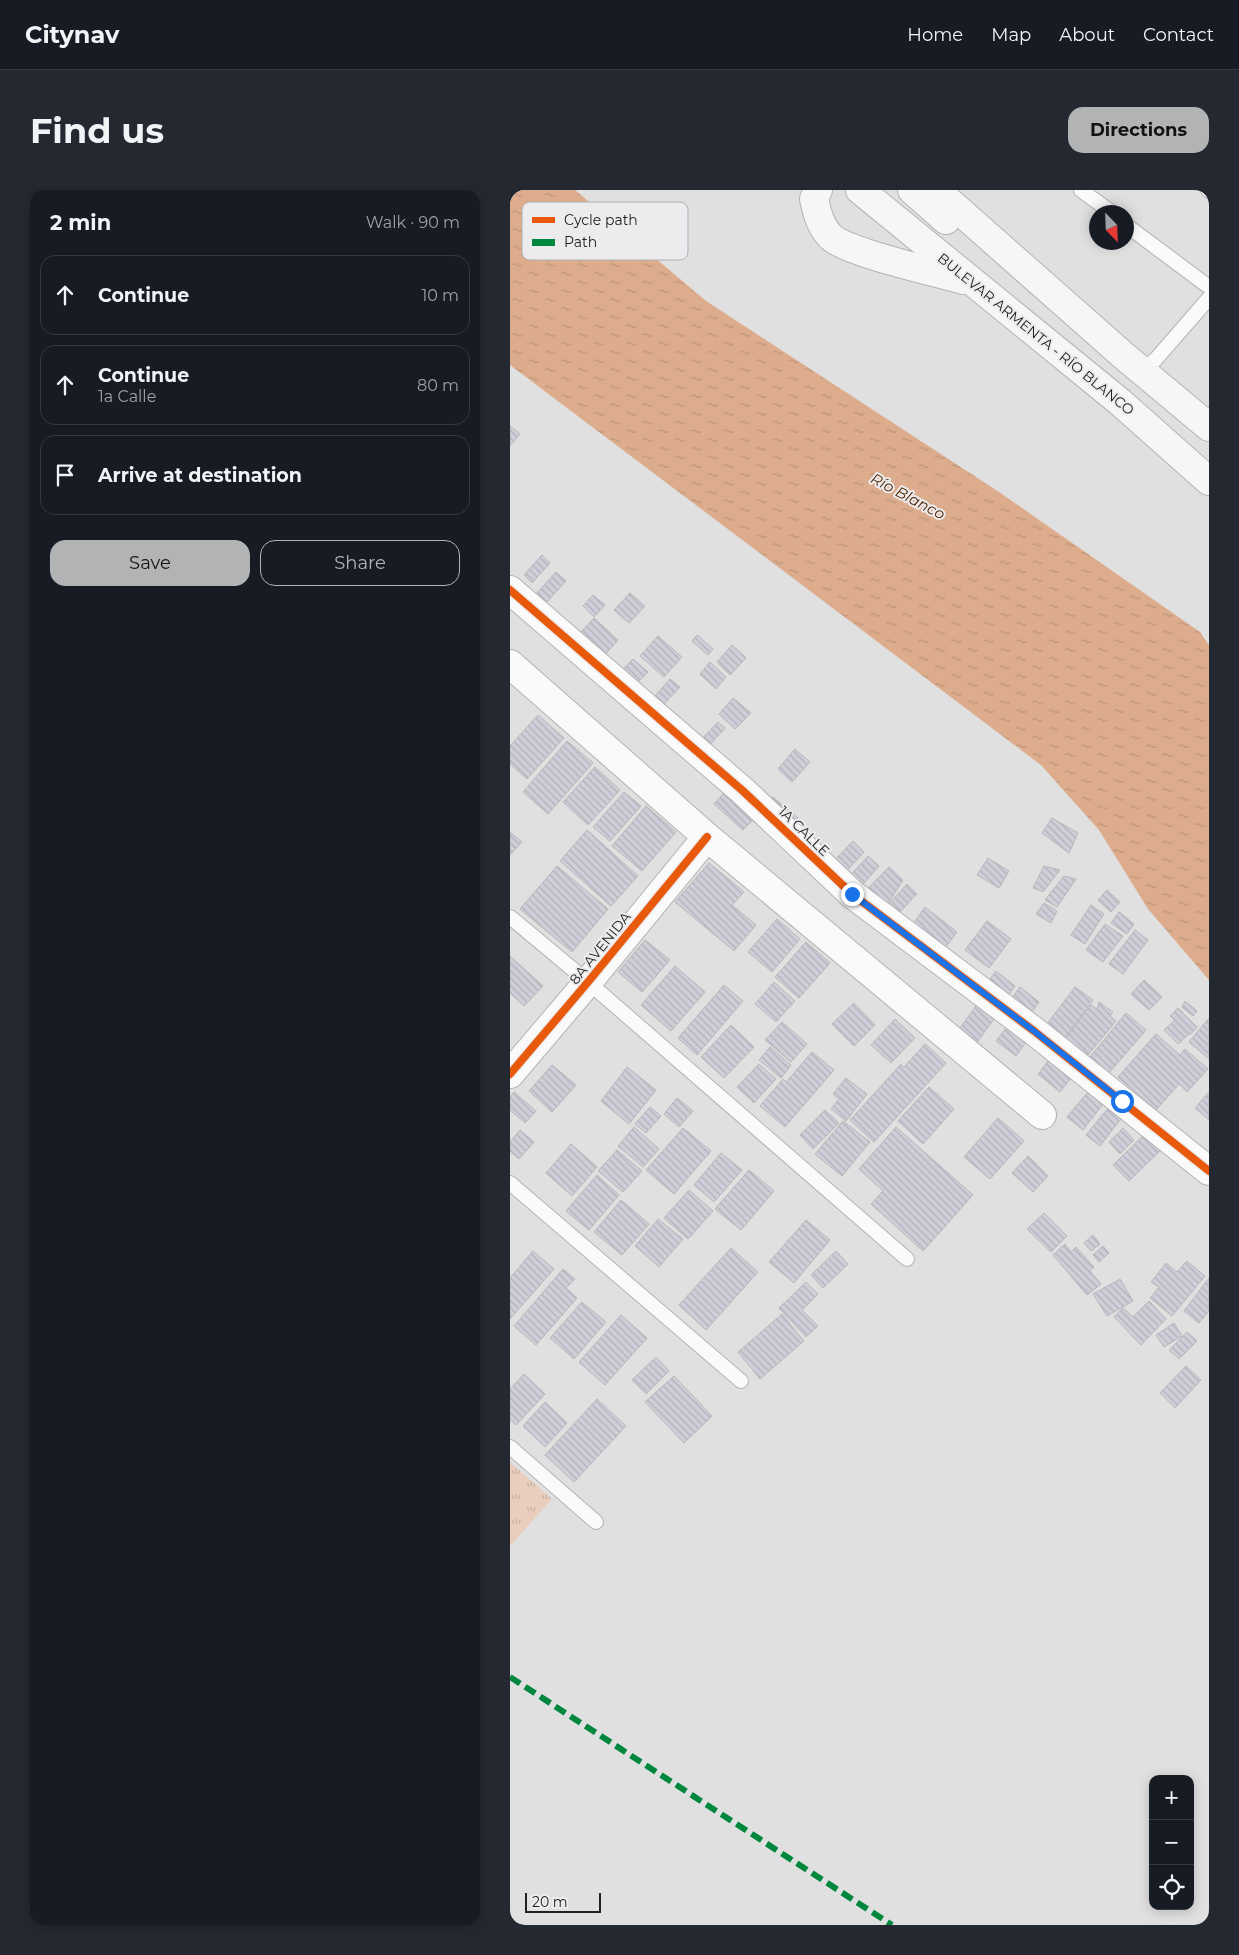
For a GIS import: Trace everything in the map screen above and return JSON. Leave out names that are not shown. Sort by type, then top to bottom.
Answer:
[{"type":"main road","points":[[818,190],[814,198],[818,219],[831,238],[854,249],[972,282]]},
{"type":"main road","name":"BULEVAR ARMENTA - RÍO BLANCO","points":[[860,190],[1120,402],[1209,481]]},
{"type":"main road","points":[[912,190],[1081,338],[1133,364]]},
{"type":"main road","points":[[936,190],[1133,364],[1209,427]]},
{"type":"street","name":"1A CALLE","points":[[510,590],[744,791],[852,894],[1034,1031],[1209,1171]]},
{"type":"street","points":[[510,664],[707,837],[1042,1115]]},
{"type":"street","name":"8A AVENIDA","points":[[510,1074],[707,837]]},
{"type":"lane","points":[[1081,190],[1101,205]]},
{"type":"lane","points":[[1134,230],[1209,286]]},
{"type":"lane","points":[[1133,364],[1156,359],[1209,298]]},
{"type":"lane","points":[[510,917],[588,982],[907,1259]]},
{"type":"lane","points":[[510,1182],[741,1381]]},
{"type":"lane","points":[[510,1447],[596,1522]]},
{"type":"green space","points":[[510,1462],[552,1499],[510,1546]]},
{"type":"water","name":"Río Blanco","points":[[510,190],[575,190],[589,202],[522,202],[522,260],[658,260],[706,301],[999,492],[1200,632],[1209,645],[1209,980],[1148,909],[1099,830],[1041,765],[510,365]]},
{"type":"building","points":[[510,426],[520,434],[510,446]]},
{"type":"building","points":[[542,555],[550,563],[532,583],[524,575]]},
{"type":"building","points":[[556,572],[566,581],[546,603],[536,594]]},
{"type":"building","points":[[630,593],[645,606],[629,623],[614,610]]},
{"type":"building","points":[[593,595],[605,605],[594,617],[583,606]]},
{"type":"building","points":[[594,618],[618,640],[604,656],[579,634]]},
{"type":"building","points":[[697,635],[713,649],[708,655],[692,641]]},
{"type":"building","points":[[658,636],[682,657],[664,677],[640,656]]},
{"type":"building","points":[[732,645],[746,658],[730,675],[717,662]]},
{"type":"building","points":[[633,659],[648,672],[636,684],[621,671]]},
{"type":"building","points":[[710,662],[726,677],[716,689],[700,674]]},
{"type":"building","points":[[670,679],[680,687],[664,704],[655,696]]},
{"type":"building","points":[[733,698],[751,713],[735,729],[719,714]]},
{"type":"building","points":[[538,715],[564,738],[527,779],[510,764],[510,746]]},
{"type":"building","points":[[718,722],[725,728],[708,747],[701,740]]},
{"type":"building","points":[[567,741],[593,763],[548,814],[523,792]]},
{"type":"building","points":[[795,749],[810,762],[792,782],[778,769]]},
{"type":"building","points":[[595,767],[620,790],[588,825],[563,802]]},
{"type":"building","points":[[624,792],[641,806],[610,841],[593,827]]},
{"type":"building","points":[[724,793],[754,819],[743,830],[714,804]]},
{"type":"building","points":[[773,797],[798,818],[790,826],[766,805]]},
{"type":"building","points":[[646,806],[676,832],[642,871],[612,846]]},
{"type":"building","points":[[1052,818],[1078,833],[1069,853],[1042,833]]},
{"type":"building","points":[[587,830],[638,876],[611,906],[560,861]]},
{"type":"building","points":[[510,832],[522,842],[510,855]]},
{"type":"building","points":[[853,841],[864,852],[845,873],[833,862]]},
{"type":"building","points":[[868,856],[879,866],[859,889],[847,879]]},
{"type":"building","points":[[988,858],[1009,871],[999,888],[977,875]]},
{"type":"building","points":[[709,863],[744,892],[732,905],[756,925],[734,951],[675,902]]},
{"type":"building","points":[[557,866],[608,909],[572,952],[520,909]]},
{"type":"building","points":[[1044,866],[1060,870],[1043,892],[1033,888]]},
{"type":"building","points":[[889,867],[903,880],[886,907],[867,889]]},
{"type":"building","points":[[1064,876],[1076,879],[1057,907],[1045,900]]},
{"type":"building","points":[[907,884],[917,894],[896,916],[886,907]]},
{"type":"building","points":[[1107,890],[1120,902],[1111,912],[1098,900]]},
{"type":"building","points":[[1044,903],[1057,911],[1051,923],[1036,914]]},
{"type":"building","points":[[1091,905],[1104,914],[1085,944],[1071,935]]},
{"type":"building","points":[[925,907],[957,932],[945,948],[913,924]]},
{"type":"building","points":[[1119,912],[1134,924],[1127,934],[1111,923]]},
{"type":"building","points":[[777,919],[800,939],[772,972],[748,952]]},
{"type":"building","points":[[987,921],[1011,939],[989,968],[965,950]]},
{"type":"building","points":[[1105,924],[1123,936],[1103,962],[1086,950]]},
{"type":"building","points":[[1135,930],[1148,940],[1123,974],[1109,964]]},
{"type":"building","points":[[645,940],[670,960],[642,992],[618,972]]},
{"type":"building","points":[[806,942],[830,963],[799,998],[775,977]]},
{"type":"building","points":[[510,956],[543,986],[524,1006],[510,993]]},
{"type":"building","points":[[675,966],[705,992],[671,1031],[641,1005]]},
{"type":"building","points":[[996,971],[1015,986],[1007,997],[988,982]]},
{"type":"building","points":[[1144,980],[1162,997],[1149,1010],[1131,994]]},
{"type":"building","points":[[774,982],[795,1001],[776,1022],[755,1004]]},
{"type":"building","points":[[724,985],[743,1001],[697,1055],[678,1038]]},
{"type":"building","points":[[1020,987],[1039,1002],[1031,1013],[1012,998]]},
{"type":"building","points":[[1075,987],[1093,1000],[1063,1041],[1044,1028]]},
{"type":"building","points":[[1185,1001],[1197,1011],[1193,1016],[1182,1007]]},
{"type":"building","points":[[1099,1002],[1113,1012],[1110,1016],[1116,1021],[1088,1055],[1083,1052],[1081,1055],[1063,1041],[1091,1005],[1097,1009]]},
{"type":"building","points":[[854,1003],[875,1025],[854,1046],[832,1024]]},
{"type":"building","points":[[978,1003],[996,1016],[973,1048],[955,1035]]},
{"type":"building","points":[[1178,1008],[1197,1027],[1190,1035],[1170,1016]]},
{"type":"building","points":[[1126,1013],[1146,1030],[1109,1073],[1090,1057]]},
{"type":"building","points":[[1209,1018],[1209,1059],[1189,1042]]},
{"type":"building","points":[[895,1019],[915,1038],[891,1063],[871,1045]]},
{"type":"building","points":[[1175,1020],[1188,1035],[1178,1044],[1164,1030]]},
{"type":"building","points":[[782,1022],[807,1044],[791,1062],[765,1040]]},
{"type":"building","points":[[731,1025],[754,1047],[724,1078],[701,1057]]},
{"type":"building","points":[[1007,1027],[1026,1042],[1016,1056],[996,1041]]},
{"type":"building","points":[[1156,1034],[1180,1055],[1185,1049],[1208,1069],[1187,1092],[1179,1084],[1156,1110],[1118,1077]]},
{"type":"building","points":[[925,1044],[946,1063],[874,1142],[850,1120],[901,1064],[904,1067]]},
{"type":"building","points":[[770,1047],[791,1065],[781,1078],[759,1060]]},
{"type":"building","points":[[812,1052],[834,1070],[785,1127],[760,1106],[783,1079],[786,1082]]},
{"type":"building","points":[[1049,1060],[1071,1078],[1060,1092],[1038,1074]]},
{"type":"building","points":[[759,1064],[776,1079],[754,1103],[737,1087]]},
{"type":"building","points":[[552,1065],[576,1085],[552,1112],[529,1091]]},
{"type":"building","points":[[627,1067],[656,1090],[629,1124],[601,1101]]},
{"type":"building","points":[[846,1078],[867,1094],[846,1121],[831,1109],[839,1099],[833,1094]]},
{"type":"building","points":[[929,1087],[954,1109],[923,1144],[898,1121]]},
{"type":"building","points":[[1092,1087],[1107,1099],[1083,1130],[1067,1117]]},
{"type":"building","points":[[514,1092],[536,1111],[525,1123],[510,1110],[510,1097]]},
{"type":"building","points":[[1209,1094],[1209,1120],[1195,1108]]},
{"type":"building","points":[[677,1098],[693,1111],[679,1127],[664,1114]]},
{"type":"building","points":[[1114,1101],[1127,1111],[1100,1146],[1086,1135]]},
{"type":"building","points":[[650,1107],[661,1116],[646,1133],[635,1124]]},
{"type":"building","points":[[825,1110],[839,1123],[813,1149],[800,1135]]},
{"type":"building","points":[[998,1118],[1024,1141],[990,1179],[964,1157]]},
{"type":"building","points":[[843,1121],[870,1142],[842,1176],[815,1154]]},
{"type":"building","points":[[634,1127],[659,1149],[643,1167],[618,1146]]},
{"type":"building","points":[[896,1127],[973,1195],[923,1251],[871,1204],[883,1191],[859,1169]]},
{"type":"building","points":[[683,1128],[711,1151],[674,1194],[646,1170]]},
{"type":"building","points":[[1123,1128],[1134,1140],[1120,1154],[1109,1142]]},
{"type":"building","points":[[520,1130],[534,1142],[519,1159],[510,1151],[510,1142]]},
{"type":"building","points":[[1149,1130],[1165,1146],[1129,1181],[1113,1165]]},
{"type":"building","points":[[571,1144],[597,1167],[572,1196],[546,1173]]},
{"type":"building","points":[[617,1150],[642,1171],[623,1192],[598,1171]]},
{"type":"building","points":[[721,1153],[742,1170],[714,1202],[694,1185]]},
{"type":"building","points":[[1028,1156],[1048,1176],[1033,1192],[1012,1173]]},
{"type":"building","points":[[749,1170],[774,1191],[741,1230],[715,1209]]},
{"type":"building","points":[[597,1175],[619,1195],[589,1230],[566,1211]]},
{"type":"building","points":[[689,1190],[713,1211],[688,1239],[664,1218]]},
{"type":"building","points":[[621,1200],[649,1224],[622,1255],[594,1232]]},
{"type":"building","points":[[1044,1213],[1067,1236],[1051,1252],[1027,1229]]},
{"type":"building","points":[[658,1219],[683,1239],[659,1267],[635,1246]]},
{"type":"building","points":[[806,1220],[830,1240],[794,1283],[769,1262]]},
{"type":"building","points":[[1093,1235],[1100,1244],[1091,1251],[1084,1243]]},
{"type":"building","points":[[1065,1244],[1071,1252],[1076,1247],[1094,1267],[1090,1271],[1101,1284],[1087,1295],[1053,1255]]},
{"type":"building","points":[[1103,1246],[1109,1253],[1099,1262],[1093,1255]]},
{"type":"building","points":[[731,1248],[758,1272],[706,1330],[679,1305]]},
{"type":"building","points":[[533,1251],[554,1269],[510,1319],[510,1278]]},
{"type":"building","points":[[836,1251],[848,1264],[823,1288],[811,1275]]},
{"type":"building","points":[[1187,1261],[1205,1276],[1172,1316],[1150,1298],[1159,1287],[1151,1282],[1166,1263],[1177,1272]]},
{"type":"building","points":[[563,1269],[575,1279],[566,1288],[577,1298],[536,1345],[514,1326]]},
{"type":"building","points":[[1209,1278],[1209,1311],[1199,1323],[1184,1311]]},
{"type":"building","points":[[1120,1279],[1133,1301],[1107,1316],[1093,1294]]},
{"type":"building","points":[[806,1282],[818,1294],[802,1310],[818,1326],[806,1337],[779,1308]]},
{"type":"building","points":[[1149,1301],[1166,1319],[1141,1345],[1114,1317],[1123,1308],[1133,1317]]},
{"type":"building","points":[[582,1302],[606,1322],[574,1359],[550,1338]]},
{"type":"building","points":[[782,1314],[804,1341],[760,1379],[738,1352]]},
{"type":"building","points":[[621,1315],[647,1338],[605,1385],[579,1362]]},
{"type":"building","points":[[1174,1323],[1182,1336],[1164,1347],[1156,1335]]},
{"type":"building","points":[[1187,1332],[1197,1341],[1179,1359],[1169,1350]]},
{"type":"building","points":[[656,1357],[669,1371],[646,1394],[632,1380]]},
{"type":"building","points":[[1186,1366],[1201,1380],[1175,1408],[1160,1393]]},
{"type":"building","points":[[524,1374],[545,1394],[516,1425],[510,1420],[510,1389]]},
{"type":"building","points":[[674,1376],[712,1416],[684,1443],[645,1402]]},
{"type":"building","points":[[597,1399],[626,1426],[574,1482],[545,1455]]},
{"type":"building","points":[[545,1402],[567,1423],[545,1447],[523,1426]]},
{"type":"marked path","points":[[510,1677],[892,1925]]},
{"type":"cycle path","points":[[510,590],[743,791],[852,894],[1034,1031],[1209,1171]]},
{"type":"cycle path","points":[[510,1074],[707,837]]},
{"type":"route","points":[[852,894],[1034,1031],[1122,1101]]}]
